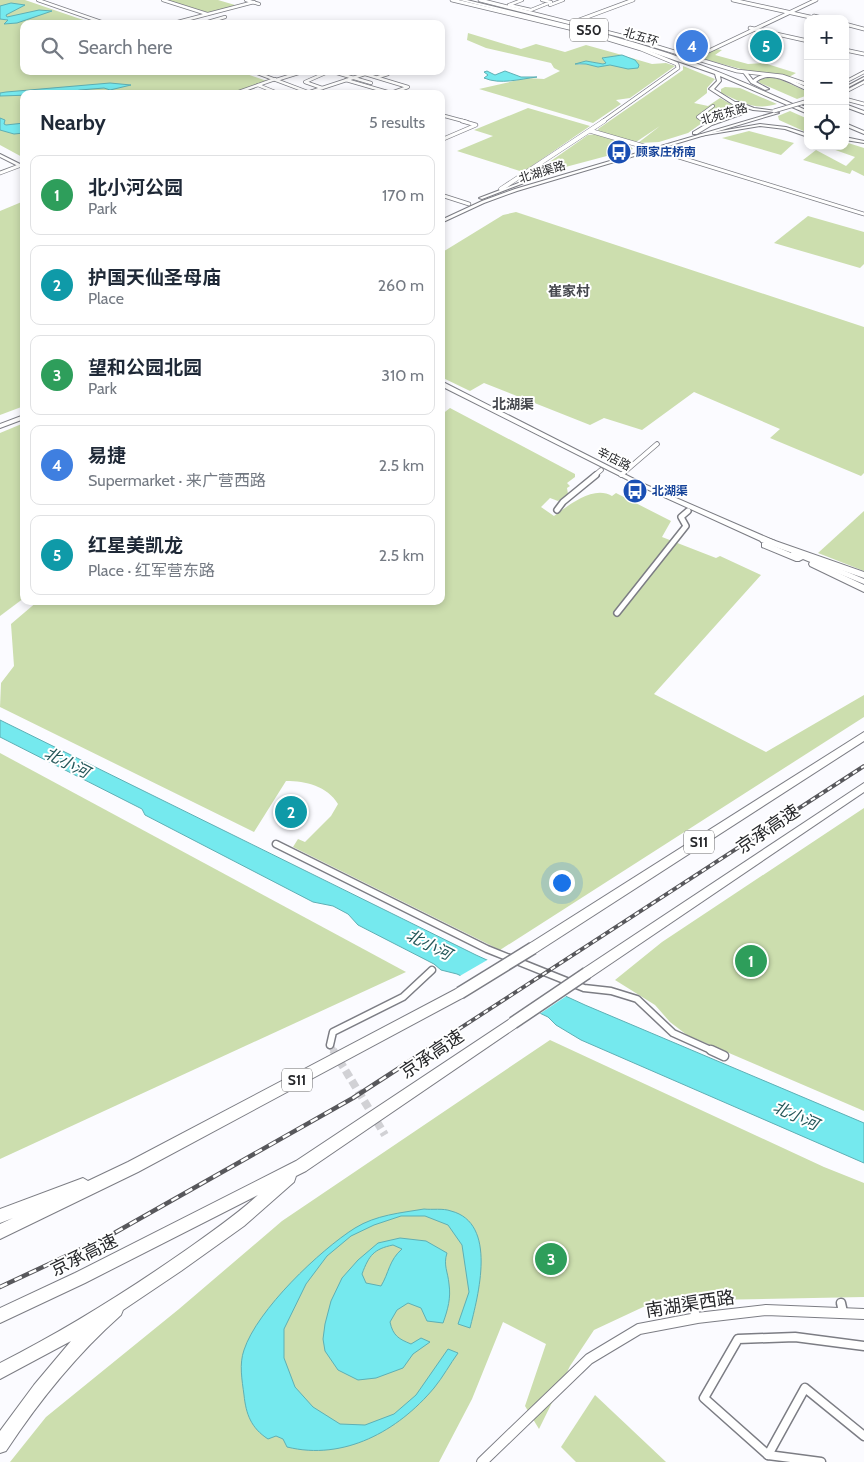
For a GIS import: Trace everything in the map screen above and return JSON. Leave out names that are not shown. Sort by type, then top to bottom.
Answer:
[{"type":"highway","points":[[453,0],[496,8]]},
{"type":"highway","name":"北五环","points":[[462,0],[621,41],[804,105]]},
{"type":"highway","name":"北五环","points":[[470,0],[624,39],[705,66],[804,105]]},
{"type":"highway","points":[[603,31],[624,39]]},
{"type":"highway","points":[[705,66],[764,87]]},
{"type":"highway","points":[[710,72],[804,115]]},
{"type":"highway","points":[[744,72],[754,82],[805,105]]},
{"type":"highway","points":[[698,134],[710,124],[741,113],[742,109],[738,105],[713,91],[712,87],[719,82],[717,75]]},
{"type":"highway","points":[[754,82],[756,78],[776,77],[804,88]]},
{"type":"highway","points":[[741,86],[725,84],[713,89],[753,110],[776,112],[774,118],[777,122],[804,134]]},
{"type":"highway","points":[[849,104],[864,112]]},
{"type":"highway","points":[[849,124],[860,124]]},
{"type":"highway","points":[[698,134],[768,125],[786,128],[804,135]]},
{"type":"highway","points":[[849,126],[864,134]]},
{"type":"highway","points":[[849,134],[864,141]]},
{"type":"highway","points":[[849,139],[864,141]]},
{"type":"highway","points":[[764,540],[864,575]]},
{"type":"highway","points":[[815,567],[864,586]]},
{"type":"highway","points":[[851,744],[864,731]]},
{"type":"highway","name":"京承高速","points":[[0,1232],[133,1167],[460,993],[864,736]]},
{"type":"highway","name":"京承高速","points":[[0,1316],[80,1278],[301,1166],[864,787]]},
{"type":"highway","points":[[0,1371],[42,1351],[147,1285],[233,1225],[301,1166]]},
{"type":"highway","points":[[0,1216],[133,1167]]},
{"type":"highway","points":[[0,1445],[24,1408],[60,1365],[97,1326],[147,1285]]},
{"type":"main road","points":[[849,84],[864,75]]},
{"type":"main road","name":"北苑东路","points":[[649,148],[776,112],[804,107]]},
{"type":"main road","name":"北湖渠路","points":[[445,216],[501,189],[649,148]]},
{"type":"main road","name":"北湖渠路","points":[[445,220],[483,202],[516,190],[649,148]]},
{"type":"main road","points":[[0,151],[20,163]]},
{"type":"main road","points":[[0,155],[20,164]]},
{"type":"main road","name":"辛店路","points":[[445,385],[601,470],[815,567]]},
{"type":"main road","name":"辛店路","points":[[445,390],[621,475],[864,586]]},
{"type":"main road","points":[[0,421],[20,414]]},
{"type":"main road","points":[[0,426],[20,418]]},
{"type":"street","points":[[38,0],[96,20]]},
{"type":"street","points":[[163,0],[207,14]]},
{"type":"street","points":[[246,0],[259,4]]},
{"type":"street","points":[[453,0],[641,48],[677,64],[678,68],[591,131],[501,189]]},
{"type":"street","points":[[480,0],[603,31],[744,72],[782,76],[804,84]]},
{"type":"street","points":[[522,0],[509,5],[531,10],[551,2],[542,0]]},
{"type":"street","points":[[531,13],[563,0]]},
{"type":"street","points":[[571,23],[633,0]]},
{"type":"street","points":[[733,0],[806,15]]},
{"type":"street","points":[[740,0],[804,15]]},
{"type":"street","points":[[787,11],[808,0]]},
{"type":"street","points":[[694,58],[749,28],[816,0]]},
{"type":"street","points":[[185,20],[254,2]]},
{"type":"street","points":[[515,9],[520,7]]},
{"type":"street","points":[[213,20],[225,17]]},
{"type":"street","points":[[849,25],[864,28]]},
{"type":"street","points":[[749,28],[804,40]]},
{"type":"street","points":[[849,51],[864,54]]},
{"type":"street","points":[[263,75],[304,90]]},
{"type":"street","points":[[244,90],[292,75]]},
{"type":"street","points":[[321,75],[305,82],[322,88]]},
{"type":"street","points":[[343,75],[394,90]]},
{"type":"street","points":[[318,90],[362,75]]},
{"type":"street","points":[[368,75],[408,87],[400,90]]},
{"type":"street","points":[[378,78],[386,75]]},
{"type":"street","points":[[849,83],[864,75]]},
{"type":"street","points":[[346,80],[381,90]]},
{"type":"street","points":[[849,90],[864,82]]},
{"type":"street","points":[[258,85],[270,90]]},
{"type":"street","points":[[849,102],[864,104]]},
{"type":"street","points":[[709,124],[698,117],[713,106]]},
{"type":"street","points":[[445,116],[476,126],[445,138]]},
{"type":"street","points":[[591,131],[864,214]]},
{"type":"street","points":[[0,174],[20,166]]},
{"type":"street","points":[[445,196],[469,204]]},
{"type":"street","points":[[621,475],[657,444]]},
{"type":"street","points":[[557,510],[563,502],[601,470]]},
{"type":"street","points":[[617,613],[686,526],[681,517],[688,511]]},
{"type":"street","points":[[276,844],[487,949],[584,988],[611,991],[637,999],[673,1033],[724,1056]]},
{"type":"street","points":[[330,1045],[333,1032],[403,997],[432,970]]},
{"type":"street","name":"南湖渠西路","points":[[482,1462],[589,1359],[639,1329],[695,1313],[842,1307],[864,1314]]},
{"type":"street","points":[[821,1462],[768,1455],[704,1398],[738,1339],[795,1338],[864,1346]]},
{"type":"street","points":[[768,1455],[805,1388],[864,1436]]},
{"type":"green space","points":[[0,0],[25,0],[83,20],[20,20],[20,75],[250,75],[267,81],[240,90],[20,90],[20,156],[0,145]]},
{"type":"green space","points":[[166,0],[218,0],[242,5],[207,13]]},
{"type":"green space","points":[[468,33],[521,49],[536,44],[565,52],[586,45],[622,55],[603,58],[606,64],[586,61],[577,65],[586,64],[598,67],[635,60],[628,57],[652,64],[666,63],[675,66],[630,98],[616,100],[621,104],[593,123],[479,89],[527,78],[544,79],[560,71],[554,68],[551,63],[486,48],[467,40]]},
{"type":"green space","points":[[716,49],[722,50],[715,55],[748,64],[764,63],[796,73],[789,77],[748,71],[700,58]]},
{"type":"green space","points":[[683,66],[715,79],[707,88],[707,93],[694,103],[708,106],[720,98],[736,107],[736,111],[702,123],[688,133],[659,142],[638,143],[660,126],[636,142],[599,132],[598,129],[683,70]]},
{"type":"green space","points":[[770,77],[779,79],[804,90],[804,96],[797,99],[760,83],[758,80]]},
{"type":"green space","points":[[725,87],[740,88],[777,104],[755,106],[748,104],[721,93],[721,89]]},
{"type":"green space","points":[[528,108],[590,126],[523,172],[457,151],[493,136],[474,130]]},
{"type":"green space","points":[[790,111],[804,117],[804,131],[779,120],[778,116]]},
{"type":"green space","points":[[749,131],[794,143],[781,155],[722,138]]},
{"type":"green space","points":[[597,134],[629,145],[633,149],[528,177],[588,135]]},
{"type":"green space","points":[[849,143],[864,148],[864,176],[852,170],[850,174],[803,160],[816,150],[846,166],[855,157],[835,150],[849,150]]},
{"type":"green space","points":[[20,203],[20,408],[0,415],[0,211]]},
{"type":"green space","points":[[516,212],[864,327],[864,473],[861,476],[770,438],[780,429],[694,392],[642,430],[604,418],[590,425],[484,383],[470,391],[445,379],[445,251],[503,215]]},
{"type":"green space","points":[[808,216],[864,232],[864,264],[860,268],[774,243]]},
{"type":"green space","points":[[450,408],[575,474],[575,477],[567,483],[570,486],[567,488],[568,494],[558,501],[550,498],[541,507],[554,516],[575,501],[590,494],[605,493],[612,496],[616,493],[671,521],[662,537],[716,558],[720,556],[761,575],[654,694],[766,752],[864,695],[864,717],[500,950],[293,847],[298,839],[305,842],[331,816],[338,804],[322,789],[301,782],[286,781],[254,832],[0,707],[1,683],[14,666],[11,624],[33,605],[445,605],[445,412]]},
{"type":"green space","points":[[20,425],[20,601],[0,616],[0,433]]},
{"type":"green space","points":[[864,511],[864,571],[818,553]]},
{"type":"green space","points":[[0,753],[406,972],[0,1159]]},
{"type":"green space","points":[[864,808],[864,1111],[687,1035],[670,1022],[655,1005],[615,980],[662,942]]},
{"type":"green space","points":[[550,1040],[824,1167],[864,1183],[864,1297],[656,1301],[594,1330],[570,1366],[539,1429],[525,1406],[546,1344],[503,1322],[472,1399],[439,1462],[10,1462],[46,1417],[179,1309],[282,1221]]},
{"type":"green space","points":[[595,1395],[666,1462],[576,1462],[561,1447]]},
{"type":"water","points":[[11,3],[25,5],[6,15],[7,17],[39,10],[52,11],[26,20],[20,20],[17,23],[4,24],[8,20],[0,19],[0,6]]},
{"type":"water","points":[[622,55],[635,60],[639,65],[638,68],[628,69],[610,65],[598,67],[575,64],[586,61],[603,64],[606,63],[602,58]]},
{"type":"water","points":[[487,71],[495,75],[505,71],[521,77],[537,77],[497,81],[484,78],[488,75],[484,72]]},
{"type":"water","points":[[110,83],[131,85],[110,90],[104,88],[29,90]]},
{"type":"water","points":[[20,91],[20,95],[0,96],[0,93]]},
{"type":"water","points":[[0,118],[5,120],[4,124],[6,125],[20,123],[20,133],[14,134],[0,130]]},
{"type":"water","name":"北小河","points":[[0,720],[476,955],[585,1005],[864,1123],[864,1163],[581,1040],[556,1025],[548,1017],[457,974],[441,970],[434,964],[358,925],[348,914],[333,906],[313,902],[145,815],[142,809],[0,737]]},
{"type":"water","points":[[424,1209],[451,1211],[466,1218],[475,1230],[480,1245],[481,1262],[477,1298],[470,1328],[458,1324],[469,1292],[462,1245],[448,1225],[425,1216],[401,1216],[374,1225],[351,1236],[327,1256],[306,1284],[284,1329],[284,1358],[295,1387],[313,1407],[340,1424],[365,1425],[394,1414],[416,1395],[448,1349],[458,1353],[434,1388],[404,1417],[387,1429],[349,1446],[329,1450],[308,1450],[287,1447],[283,1439],[276,1436],[268,1439],[262,1435],[253,1425],[248,1414],[241,1372],[244,1350],[251,1334],[262,1317],[291,1282],[325,1251],[355,1228],[380,1217]]},
{"type":"water","points":[[400,1238],[426,1241],[447,1253],[445,1261],[450,1289],[449,1304],[443,1323],[427,1321],[421,1308],[408,1303],[397,1310],[390,1322],[397,1336],[411,1344],[421,1338],[430,1342],[413,1354],[403,1368],[376,1378],[358,1380],[338,1370],[325,1351],[323,1339],[325,1324],[331,1301],[342,1278],[358,1260],[378,1243]],"holes":[[[393,1245],[402,1249],[392,1262],[381,1286],[366,1283],[362,1274],[373,1254]]]},
{"type":"pier","points":[[489,959],[568,995],[538,1015],[458,977]]},
{"type":"tunnel","points":[[330,1045],[334,1051]]},
{"type":"tunnel","points":[[333,1050],[385,1135]]},
{"type":"railway","points":[[425,1051],[864,766]]},
{"type":"railway","points":[[0,1287],[109,1236],[353,1098],[427,1050]]},
{"type":"place","name":"易捷","points":[[692,46]]},
{"type":"place","name":"红星美凯龙","points":[[766,46]]},
{"type":"place","name":"顾家庄桥南","points":[[619,152]]},
{"type":"place","name":"北湖渠","points":[[635,491]]},
{"type":"place","name":"护国天仙圣母庙","points":[[291,812]]},
{"type":"place","name":"北小河公园","points":[[751,961]]},
{"type":"place","name":"望和公园北园","points":[[551,1259]]},
{"type":"district","name":"崔家村","points":[[569,291]]},
{"type":"district","name":"北湖渠","points":[[513,404]]}]
